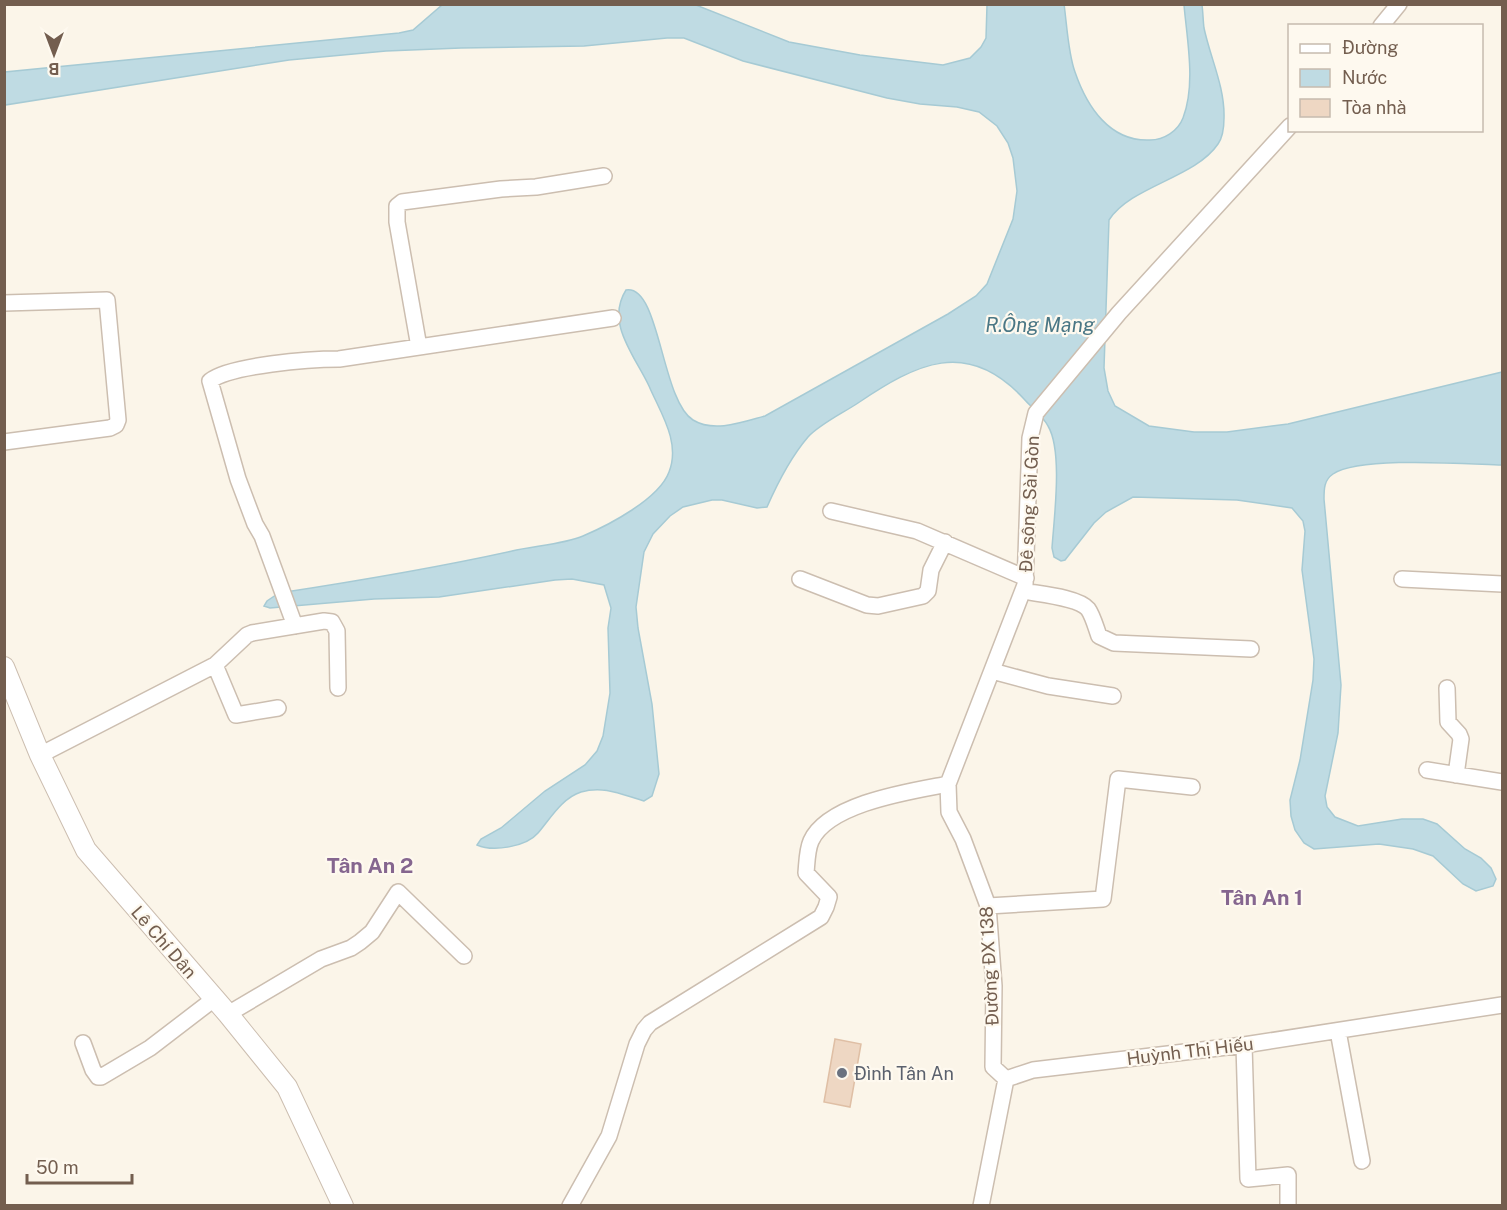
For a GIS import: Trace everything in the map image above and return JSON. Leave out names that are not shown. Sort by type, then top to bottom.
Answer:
[{"type":"street","points":[[1383,24],[1399,4]]},
{"type":"street","name":"Đê sông Sài Gòn","points":[[948,784],[1024,584],[1030,438],[1036,413],[1119,313],[1288,128]]},
{"type":"street","points":[[419,347],[397,222],[397,206],[402,202],[501,189],[536,187],[604,176]]},
{"type":"street","points":[[4,303],[107,300],[118,420],[116,425],[110,428],[4,442]]},
{"type":"street","points":[[295,626],[238,479],[210,381],[218,375],[237,370],[318,358],[339,359],[613,318]]},
{"type":"street","points":[[831,512],[917,531],[945,542],[1024,584],[1078,602],[1090,613],[1099,636],[1114,643],[1251,649]]},
{"type":"street","points":[[801,579],[872,606],[923,596],[928,591],[931,570],[945,542]]},
{"type":"street","points":[[1402,579],[1503,584]]},
{"type":"street","points":[[40,755],[215,665],[247,635],[324,621],[332,622],[337,631],[338,688]]},
{"type":"street","points":[[215,665],[236,715],[278,708]]},
{"type":"street","name":"Lê Chí Dân","points":[[4,667],[40,755],[86,850],[228,1014],[287,1087],[343,1206]]},
{"type":"street","points":[[992,672],[1048,686],[1113,696]]},
{"type":"street","points":[[1447,688],[1448,722],[1461,739],[1456,775]]},
{"type":"street","points":[[1427,770],[1503,782]]},
{"type":"street","points":[[988,906],[1103,899],[1118,779],[1192,787]]},
{"type":"street","points":[[570,1206],[609,1136],[637,1044],[650,1023],[820,917],[829,897],[806,873],[807,855],[812,839],[823,826],[849,809],[881,798],[948,784]]},
{"type":"street","name":"Đường ĐX 138","points":[[948,784],[949,812],[963,839],[988,906],[994,986],[993,1067],[1006,1079]]},
{"type":"street","points":[[228,1014],[321,959],[351,948],[360,942],[372,932],[398,892],[464,956]]},
{"type":"street","points":[[83,1043],[93,1070],[101,1077],[150,1047],[214,999]]},
{"type":"street","name":"Huỳnh Thị Hiếu","points":[[1006,1079],[1033,1070],[1244,1045],[1503,1005]]},
{"type":"street","points":[[1338,1030],[1362,1161]]},
{"type":"street","points":[[1244,1045],[1248,1179],[1288,1175],[1288,1206]]},
{"type":"street","points":[[981,1206],[1006,1079]]},
{"type":"water","name":"R.Ông Mạng","points":[[1064,4],[1069,48],[1075,72],[1093,109],[1112,129],[1136,139],[1155,140],[1170,134],[1181,123],[1187,105],[1190,77],[1184,5],[1202,5],[1204,28],[1224,106],[1221,138],[1208,156],[1132,199],[1119,208],[1109,220],[1104,368],[1108,391],[1115,406],[1149,426],[1194,432],[1227,432],[1288,424],[1502,372],[1502,465],[1414,462],[1366,465],[1347,468],[1333,474],[1324,488],[1341,685],[1338,733],[1325,796],[1327,807],[1335,817],[1358,826],[1402,819],[1423,819],[1437,824],[1491,868],[1496,879],[1493,886],[1476,891],[1463,884],[1433,856],[1413,849],[1379,844],[1314,849],[1304,843],[1295,830],[1290,800],[1300,760],[1313,680],[1314,659],[1302,570],[1305,531],[1303,521],[1292,508],[1237,500],[1133,497],[1106,512],[1094,523],[1065,560],[1061,561],[1054,557],[1052,548],[1056,468],[1053,437],[1048,426],[1037,412],[1003,380],[982,368],[962,363],[941,363],[900,377],[819,428],[808,437],[796,453],[767,507],[757,508],[712,500],[683,507],[670,516],[653,534],[644,552],[636,607],[652,704],[659,774],[652,796],[644,801],[606,790],[581,792],[562,804],[533,838],[518,845],[492,848],[477,845],[481,839],[501,828],[545,791],[585,765],[597,751],[603,736],[610,693],[608,628],[611,608],[604,585],[572,579],[555,580],[439,597],[374,599],[270,608],[264,606],[267,601],[279,593],[425,569],[576,539],[619,518],[655,492],[669,472],[672,461],[671,438],[620,327],[620,302],[626,290],[637,293],[646,305],[682,408],[693,420],[710,426],[738,423],[765,416],[948,314],[976,296],[987,284],[1013,219],[1017,191],[1013,158],[1008,143],[997,126],[979,112],[887,98],[743,61],[684,38],[584,46],[386,51],[289,60],[5,105],[5,72],[399,33],[413,30],[442,5],[696,5],[789,42],[860,55],[943,65],[970,58],[981,47],[986,38],[987,5]]},
{"type":"building","name":"Đình Tân An","points":[[835,1039],[861,1044],[850,1107],[824,1102]]},
{"type":"place","name":"Đình Tân An","points":[[842,1073]]},
{"type":"district","name":"Tân An 2","points":[[370,865]]},
{"type":"district","name":"Tân An 1","points":[[1262,897]]}]
